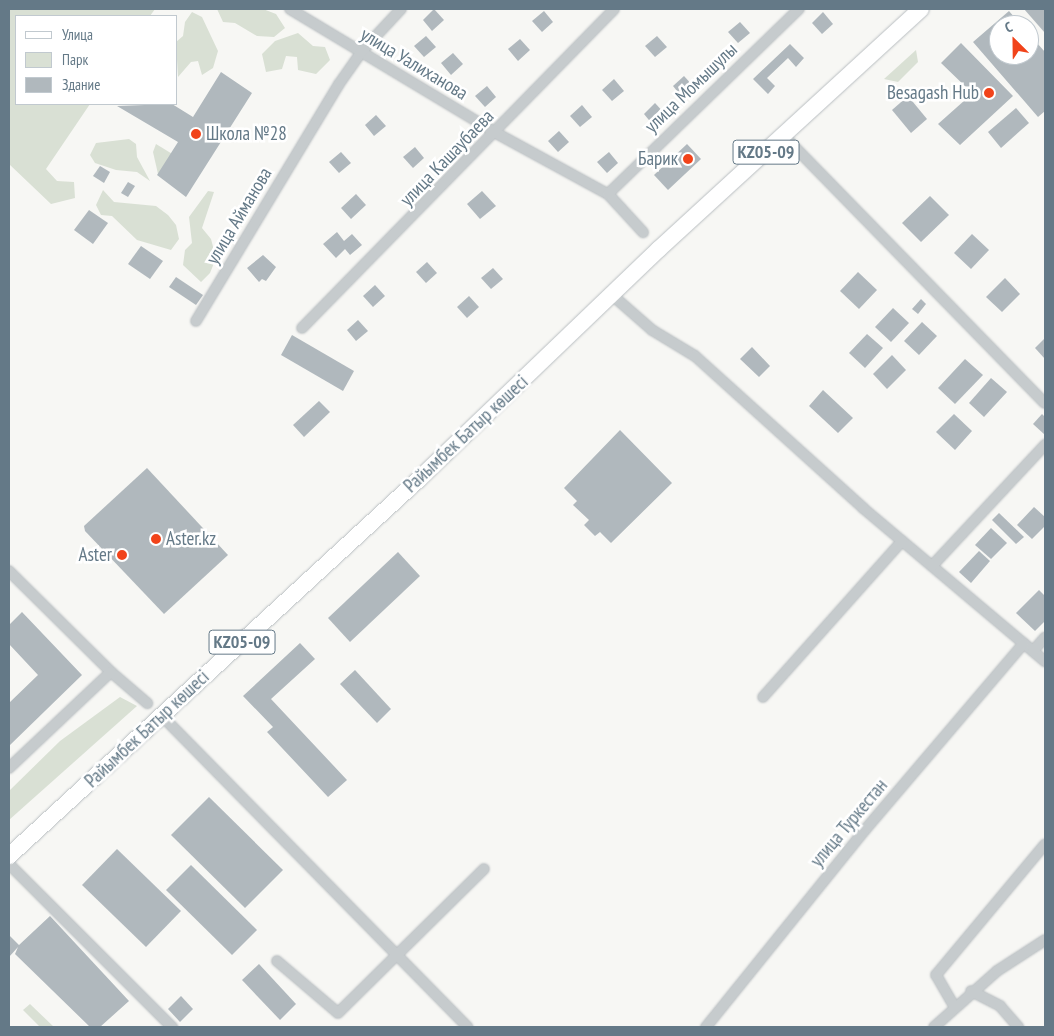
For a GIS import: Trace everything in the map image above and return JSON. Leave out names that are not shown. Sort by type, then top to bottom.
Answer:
[{"type":"main road","name":"Райымбек Батыр көшесі","points":[[9,856],[419,478],[611,294],[921,9]]},
{"type":"street","name":"улица Уалиханова","points":[[290,9],[496,133],[608,194],[643,232]]},
{"type":"street","name":"улица Айманова","points":[[196,321],[361,52],[401,9]]},
{"type":"street","name":"улица Кашаубаева","points":[[302,328],[496,133],[614,9]]},
{"type":"street","name":"улица Момышулы","points":[[608,194],[799,9]]},
{"type":"street","points":[[784,136],[1045,403]]},
{"type":"street","points":[[611,294],[652,330],[695,356],[902,541],[1045,661]]},
{"type":"street","points":[[932,566],[1045,445]]},
{"type":"street","points":[[763,697],[902,541]]},
{"type":"street","points":[[9,571],[111,672],[147,703]]},
{"type":"street","points":[[1032,650],[1045,637]]},
{"type":"street","name":"улица Туркестан","points":[[706,1027],[865,830],[1024,643]]},
{"type":"street","points":[[9,768],[111,672]]},
{"type":"street","points":[[162,716],[398,953],[468,1027]]},
{"type":"street","points":[[954,1006],[936,975],[1045,844]]},
{"type":"street","points":[[9,864],[172,1027]]},
{"type":"street","points":[[277,960],[338,1013],[484,869]]},
{"type":"street","points":[[934,1027],[971,991],[1045,940]]},
{"type":"street","points":[[971,991],[1000,1006],[1018,1027]]},
{"type":"green space","points":[[9,9],[155,9],[151,15],[15,15],[15,105],[89,105],[46,169],[57,181],[74,182],[75,198],[51,204],[9,164]]},
{"type":"green space","points":[[217,9],[263,9],[276,14],[285,28],[274,37],[257,36],[235,23],[223,22]]},
{"type":"green space","points":[[192,12],[202,17],[218,51],[213,68],[202,75],[198,61],[191,62],[178,77],[178,40],[183,36],[185,22]]},
{"type":"green space","points":[[298,33],[313,46],[325,47],[330,60],[316,74],[298,70],[297,57],[286,56],[282,69],[266,72],[262,54],[275,41]]},
{"type":"green space","points":[[916,50],[918,62],[898,82],[884,79]]},
{"type":"green space","points":[[129,139],[136,144],[137,157],[150,181],[137,172],[116,170],[95,163],[90,155],[96,143]]},
{"type":"green space","points":[[156,144],[174,155],[158,174],[153,152]]},
{"type":"green space","points":[[103,190],[114,202],[156,206],[168,215],[176,225],[179,239],[171,250],[137,240],[112,216],[101,215],[96,205]]},
{"type":"green space","points":[[208,191],[214,192],[202,228],[211,239],[216,258],[210,273],[201,282],[183,265],[185,250],[192,243],[189,217]]},
{"type":"green space","points":[[120,697],[137,706],[9,820],[9,791],[60,741]]},
{"type":"green space","points":[[30,1004],[54,1027],[40,1027],[23,1010]]},
{"type":"building","points":[[434,9],[444,20],[432,31],[423,20]]},
{"type":"building","points":[[1024,9],[1045,9],[1045,33],[1039,26],[1039,15],[1029,15]]},
{"type":"building","points":[[544,11],[553,22],[542,32],[532,21]]},
{"type":"building","points":[[1009,11],[1012,15],[1004,15]]},
{"type":"building","points":[[823,12],[833,24],[822,34],[812,23]]},
{"type":"building","points":[[740,22],[750,33],[738,43],[728,32]]},
{"type":"building","points":[[989,28],[989,60],[973,42]]},
{"type":"building","points":[[426,36],[436,47],[424,57],[414,46]]},
{"type":"building","points":[[657,36],[667,47],[655,57],[645,46]]},
{"type":"building","points":[[520,39],[530,50],[518,61],[508,49]]},
{"type":"building","name":"Besagash Hub","points":[[961,43],[1013,96],[960,145],[938,124],[965,100],[968,89],[941,63]]},
{"type":"building","points":[[790,44],[804,58],[796,67],[788,58],[767,78],[775,86],[768,94],[753,79]]},
{"type":"building","points":[[1039,45],[1045,52],[1045,111],[1038,117],[993,65],[1039,65]]},
{"type":"building","points":[[453,53],[463,64],[451,75],[441,63]]},
{"type":"building","name":"Школа №28","points":[[221,72],[252,93],[186,197],[157,175],[178,142],[117,106],[174,105],[193,117]]},
{"type":"building","points":[[684,76],[694,87],[682,97],[673,86]]},
{"type":"building","points":[[614,79],[624,91],[612,101],[602,90]]},
{"type":"building","points":[[487,86],[496,97],[485,107],[475,96]]},
{"type":"building","points":[[908,96],[927,119],[911,133],[892,110]]},
{"type":"building","points":[[655,103],[665,114],[653,125],[644,114]]},
{"type":"building","points":[[582,105],[592,117],[580,127],[570,116]]},
{"type":"building","points":[[1016,108],[1029,123],[1001,148],[988,132]]},
{"type":"building","points":[[376,115],[386,126],[374,136],[365,125]]},
{"type":"building","points":[[559,131],[569,142],[558,152],[548,141]]},
{"type":"building","points":[[687,144],[701,159],[668,190],[654,175]]},
{"type":"building","points":[[415,147],[424,158],[413,168],[403,157]]},
{"type":"building","points":[[341,152],[351,163],[339,173],[329,162]]},
{"type":"building","points":[[609,152],[618,163],[607,173],[597,162]]},
{"type":"building","points":[[100,166],[110,172],[104,183],[93,176]]},
{"type":"building","points":[[128,182],[135,186],[128,197],[121,193]]},
{"type":"building","points":[[482,191],[496,206],[480,219],[467,204]]},
{"type":"building","points":[[356,194],[366,205],[351,219],[341,208]]},
{"type":"building","points":[[930,196],[949,215],[921,242],[902,223]]},
{"type":"building","points":[[89,210],[108,223],[93,244],[74,230]]},
{"type":"building","points":[[337,232],[344,241],[352,234],[362,245],[350,255],[345,249],[336,258],[323,244]]},
{"type":"building","points":[[972,234],[989,250],[971,269],[954,253]]},
{"type":"building","points":[[141,246],[163,261],[150,279],[128,264]]},
{"type":"building","points":[[263,255],[276,267],[266,281],[262,279],[259,282],[247,268]]},
{"type":"building","points":[[427,262],[437,273],[426,283],[416,272]]},
{"type":"building","points":[[493,268],[503,279],[491,289],[481,278]]},
{"type":"building","points":[[858,272],[877,290],[859,309],[840,291]]},
{"type":"building","points":[[176,277],[203,295],[196,305],[169,287]]},
{"type":"building","points":[[1005,278],[1020,294],[1002,312],[986,297]]},
{"type":"building","points":[[375,285],[385,296],[373,307],[363,296]]},
{"type":"building","points":[[469,296],[479,307],[467,318],[457,307]]},
{"type":"building","points":[[921,299],[926,304],[918,314],[912,309]]},
{"type":"building","points":[[893,308],[909,323],[891,342],[875,327]]},
{"type":"building","points":[[358,320],[368,331],[356,341],[347,330]]},
{"type":"building","points":[[922,322],[937,336],[919,355],[904,341]]},
{"type":"building","points":[[867,334],[883,348],[865,368],[849,353]]},
{"type":"building","points":[[292,335],[354,371],[343,391],[281,355]]},
{"type":"building","points":[[1045,338],[1045,359],[1035,348]]},
{"type":"building","points":[[752,347],[770,366],[759,377],[740,359]]},
{"type":"building","points":[[892,355],[906,370],[887,389],[873,374]]},
{"type":"building","points":[[965,359],[983,375],[955,404],[938,388]]},
{"type":"building","points":[[991,378],[1007,392],[984,417],[969,403]]},
{"type":"building","points":[[823,390],[853,418],[838,433],[809,406]]},
{"type":"building","points":[[319,401],[330,412],[304,437],[293,425]]},
{"type":"building","points":[[954,414],[972,431],[955,450],[936,432]]},
{"type":"building","points":[[1042,414],[1045,417],[1045,435],[1033,424]]},
{"type":"building","points":[[620,430],[672,483],[611,543],[600,532],[595,536],[584,525],[589,520],[573,505],[577,501],[564,488]]},
{"type":"building","points":[[147,468],[228,555],[164,614],[85,531],[84,526]]},
{"type":"building","points":[[1034,507],[1045,517],[1045,526],[1032,539],[1017,525]]},
{"type":"building","points":[[999,513],[1024,537],[1016,544],[992,520]]},
{"type":"building","points":[[991,528],[1007,543],[991,559],[975,545]]},
{"type":"building","points":[[979,551],[990,561],[971,583],[959,572]]},
{"type":"building","points":[[398,552],[420,576],[350,642],[328,618]]},
{"type":"building","points":[[1039,590],[1045,596],[1045,621],[1035,631],[1016,613]]},
{"type":"building","points":[[22,612],[82,675],[9,746],[9,703],[38,675],[9,644],[9,625]]},
{"type":"building","points":[[300,643],[315,659],[271,699],[347,780],[328,797],[267,732],[273,727],[243,696]]},
{"type":"building","points":[[355,670],[391,709],[377,723],[340,684]]},
{"type":"building","points":[[209,797],[283,870],[245,908],[171,835]]},
{"type":"building","points":[[117,849],[181,911],[146,947],[82,885]]},
{"type":"building","points":[[191,865],[257,930],[232,955],[166,890]]},
{"type":"building","points":[[50,916],[129,1001],[100,1027],[90,1027],[15,954],[18,947],[9,957],[9,935],[19,945]]},
{"type":"building","points":[[259,964],[296,1004],[280,1020],[242,980]]},
{"type":"building","points":[[181,996],[193,1009],[180,1022],[168,1009]]},
{"type":"place","name":"Besagash Hub","points":[[989,93]]},
{"type":"place","name":"Школа №28","points":[[196,134]]},
{"type":"place","name":"Барик","points":[[688,159]]},
{"type":"place","name":"Aster.kz","points":[[156,539]]},
{"type":"place","name":"Aster","points":[[122,555]]}]
